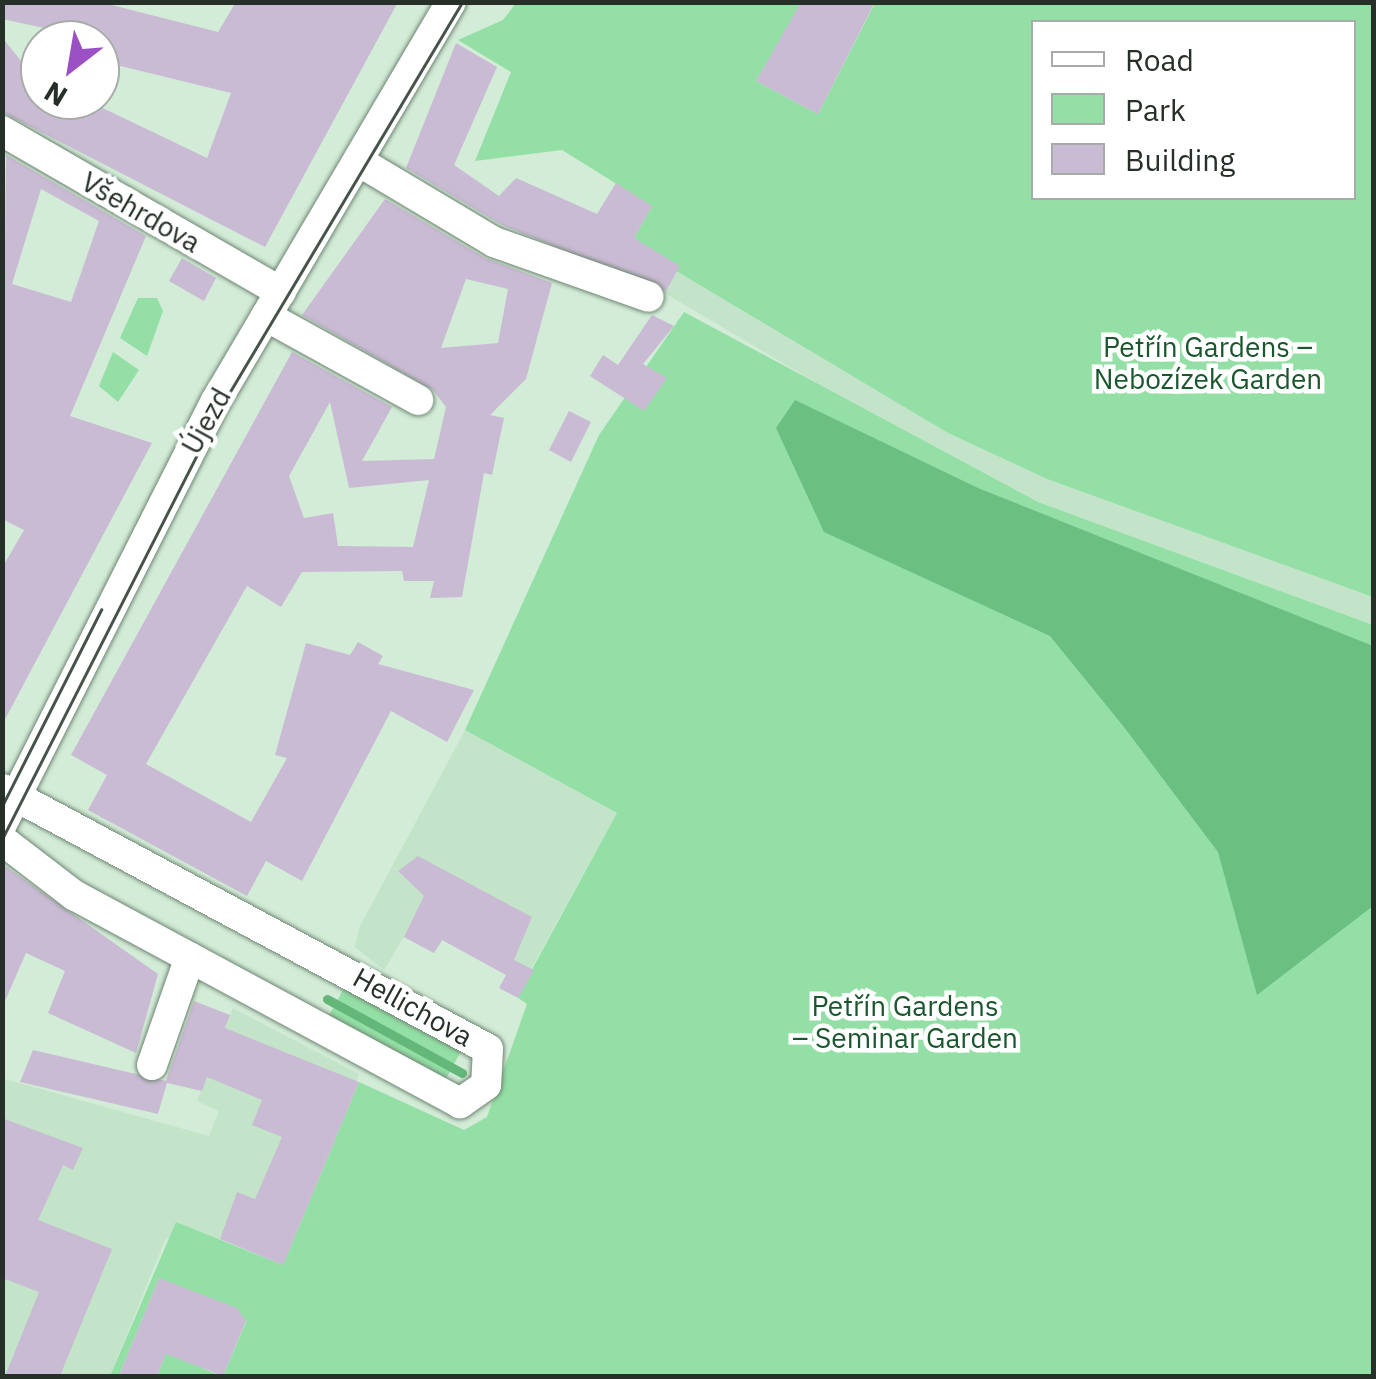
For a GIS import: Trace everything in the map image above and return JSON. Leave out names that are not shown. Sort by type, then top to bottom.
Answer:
[{"type":"street","name":"Újezd","points":[[2,824],[10,791],[274,304],[452,2]]},
{"type":"street","name":"Újezd","points":[[435,32],[469,2]]},
{"type":"street","name":"Všehrdova","points":[[2,131],[418,400]]},
{"type":"street","points":[[360,162],[494,242],[649,297]]},
{"type":"street","name":"Hellichova","points":[[2,840],[75,896],[460,1103],[486,1085],[488,1049],[10,791]]},
{"type":"street","points":[[152,1066],[190,958]]},
{"type":"shaded area","points":[[630,242],[948,433],[1047,479],[1373,597],[1373,625],[1038,502],[937,454],[617,265]]},
{"type":"shaded area","points":[[465,730],[617,813],[531,969],[443,940],[434,953],[404,937],[384,970],[355,947],[359,928]]},
{"type":"shaded area","points":[[233,1008],[359,1074],[283,1265],[220,1239],[166,1238],[110,1376],[3,1376],[3,1070],[5,1079],[209,1136],[219,1111],[197,1101]]},
{"type":"green space","name":"Petřín Gardens – Nebozízek Garden","points":[[516,3],[801,3],[756,81],[818,114],[875,3],[1373,3],[1373,597],[1047,479],[948,433],[678,272],[634,238],[652,206],[562,150],[475,161],[511,72],[458,40],[503,20]]},
{"type":"green space","points":[[138,298],[157,298],[163,311],[147,356],[120,338]]},
{"type":"green space","name":"Petřín Gardens – Seminar Garden","points":[[684,312],[1038,502],[1373,625],[1373,1376],[223,1376],[246,1322],[229,1305],[202,1368],[221,1376],[157,1376],[191,1291],[159,1278],[119,1376],[110,1376],[176,1222],[283,1265],[359,1082],[464,1130],[487,1117],[527,1004],[517,997],[617,813],[465,730],[599,435]]},
{"type":"green space","points":[[113,352],[139,370],[118,402],[99,386]]},
{"type":"green space","points":[[795,400],[978,488],[1373,646],[1373,906],[1257,995],[1218,852],[1124,727],[1050,636],[824,532],[776,428]]},
{"type":"green space","points":[[348,981],[465,1044],[442,1086],[325,1023]]},
{"type":"building","points":[[2,2],[100,2],[218,32],[236,2],[398,2],[265,247],[2,112],[2,37],[20,60],[20,120],[120,120],[120,116],[207,158],[231,93],[120,66],[120,20],[20,23],[2,19]]},
{"type":"building","points":[[801,2],[875,2],[818,114],[756,81]]},
{"type":"building","points":[[456,43],[497,67],[454,165],[499,196],[516,178],[597,214],[616,183],[652,206],[634,238],[680,266],[666,291],[502,225],[406,168]]},
{"type":"building","points":[[6,155],[146,236],[70,416],[152,443],[2,725],[2,568],[24,530],[2,519]],"holes":[[[41,189],[99,221],[71,302],[12,284]]]},
{"type":"building","points":[[385,199],[485,258],[552,283],[526,379],[490,415],[504,418],[492,475],[484,473],[462,597],[430,598],[434,581],[404,581],[402,571],[302,572],[281,607],[247,586],[146,764],[251,822],[287,758],[275,755],[306,643],[350,655],[358,642],[383,656],[378,664],[474,690],[447,742],[391,711],[302,881],[266,861],[247,896],[88,810],[107,775],[71,755],[292,352],[392,407],[362,461],[434,459],[446,407],[433,390],[302,315]],"holes":[[[466,279],[508,289],[498,343],[441,348]],[[330,402],[349,488],[429,480],[413,547],[338,546],[333,513],[304,518],[289,476]]]},
{"type":"building","points":[[182,258],[216,278],[204,301],[169,281]]},
{"type":"building","points":[[652,315],[674,326],[643,364],[667,378],[644,411],[590,376],[603,355],[618,365]]},
{"type":"building","points":[[569,411],[591,422],[571,462],[549,450]]},
{"type":"building","points":[[418,856],[532,917],[514,960],[534,970],[518,998],[499,988],[506,975],[442,940],[434,953],[404,937],[424,896],[398,871]]},
{"type":"building","points":[[2,864],[158,974],[136,1053],[48,1013],[65,971],[26,953],[2,1008]]},
{"type":"building","points":[[194,1001],[230,1015],[225,1028],[359,1082],[283,1265],[220,1239],[237,1192],[255,1199],[282,1137],[252,1125],[262,1100],[207,1077],[202,1091],[167,1083],[158,1114],[20,1082],[33,1050],[166,1081]]},
{"type":"building","points":[[2,1118],[83,1148],[73,1170],[63,1165],[38,1220],[112,1249],[60,1376],[5,1376],[39,1292],[2,1278]]},
{"type":"building","points":[[159,1278],[237,1308],[246,1321],[223,1376],[166,1354],[157,1376],[119,1376]]},
{"type":"waterway","points":[[327,999],[462,1073]]},
{"type":"tram line","points":[[2,839],[222,405],[462,2]]},
{"type":"tram line","points":[[2,806],[101,610]]}]
